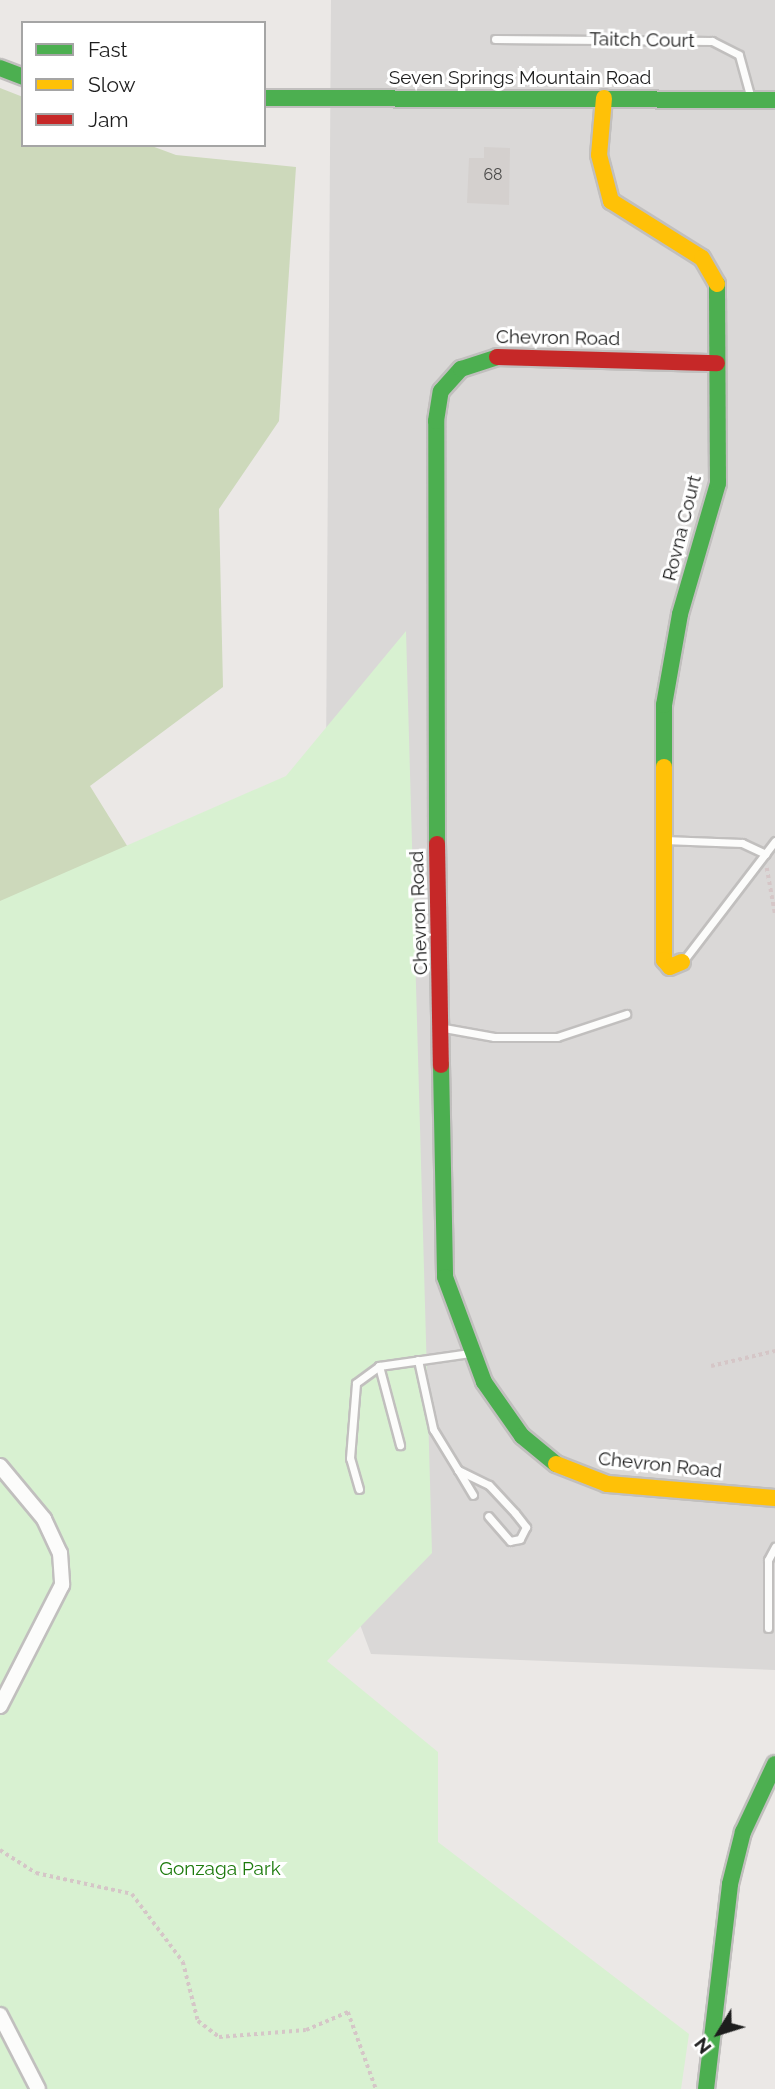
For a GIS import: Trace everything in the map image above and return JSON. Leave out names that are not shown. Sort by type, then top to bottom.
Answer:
[{"type":"street","points":[[0,68],[21,76]]},
{"type":"street","name":"Seven Springs Mountain Road","points":[[266,98],[604,97],[775,100]]},
{"type":"street","name":"Rovna Court","points":[[604,97],[599,155],[604,187],[623,212],[688,248],[708,267],[720,289],[717,363],[718,483],[667,671],[664,960],[670,967],[682,962]]},
{"type":"street","name":"Chevron Road","points":[[717,363],[488,356],[461,369],[441,391],[437,870],[444,1028],[446,1277],[470,1353],[522,1436],[569,1471],[607,1484],[775,1498]]},
{"type":"street","points":[[0,1466],[44,1519],[60,1553],[62,1586],[0,1706]]},
{"type":"street","points":[[706,2089],[730,1884],[743,1832],[775,1764]]},
{"type":"street","points":[[0,2015],[38,2089]]},
{"type":"lane","name":"Taitch Court","points":[[495,39],[712,41],[739,55],[751,99]]},
{"type":"lane","points":[[664,841],[742,843],[766,854]]},
{"type":"lane","points":[[682,962],[775,841]]},
{"type":"lane","points":[[444,1028],[494,1037],[557,1037],[626,1014]]},
{"type":"lane","points":[[359,1489],[350,1458],[349,1413],[356,1383],[379,1366],[470,1353]]},
{"type":"lane","points":[[418,1360],[433,1429],[473,1495]]},
{"type":"lane","points":[[379,1366],[400,1445]]},
{"type":"lane","points":[[458,1470],[489,1485],[526,1527],[520,1539],[510,1541],[488,1516]]},
{"type":"lane","points":[[768,1628],[768,1560],[775,1547]]},
{"type":"path","points":[[766,854],[775,914]]},
{"type":"path","points":[[711,1366],[775,1351]]},
{"type":"path","points":[[0,1850],[36,1872],[132,1895],[183,1962],[198,2021],[219,2037],[306,2030],[348,2012],[376,2089]]},
{"type":"shaded area","points":[[331,0],[775,0],[775,1670],[371,1654],[321,1520]]},
{"type":"green space","points":[[0,88],[21,96],[21,147],[154,147],[176,155],[296,167],[279,421],[219,509],[223,687],[90,786],[134,857],[0,1880]]},
{"type":"green space","name":"Gonzaga Park","points":[[406,631],[432,1553],[327,1661],[438,1752],[438,1842],[689,2034],[681,2089],[0,2089],[0,901],[286,776]]},
{"type":"building","points":[[484,147],[510,148],[509,205],[467,203],[469,158],[484,158]]},
{"type":"traffic: fast","points":[[0,68],[21,76]]},
{"type":"traffic: fast","points":[[266,98],[775,100]]},
{"type":"traffic: fast","points":[[664,767],[664,705],[680,614],[718,483],[717,284]]},
{"type":"traffic: fast","points":[[437,844],[436,421],[441,391],[461,369],[497,357]]},
{"type":"traffic: fast","points":[[441,1065],[445,1277],[484,1382],[522,1436],[556,1464]]},
{"type":"traffic: fast","points":[[706,2089],[730,1884],[743,1832],[775,1764]]},
{"type":"traffic: slow","points":[[604,98],[599,155],[611,201],[702,258],[717,284]]},
{"type":"traffic: slow","points":[[664,767],[664,960],[670,967],[682,962]]},
{"type":"traffic: slow","points":[[556,1464],[607,1484],[775,1498]]},
{"type":"traffic: jam","points":[[497,357],[717,363]]},
{"type":"traffic: jam","points":[[437,844],[441,1065]]}]
